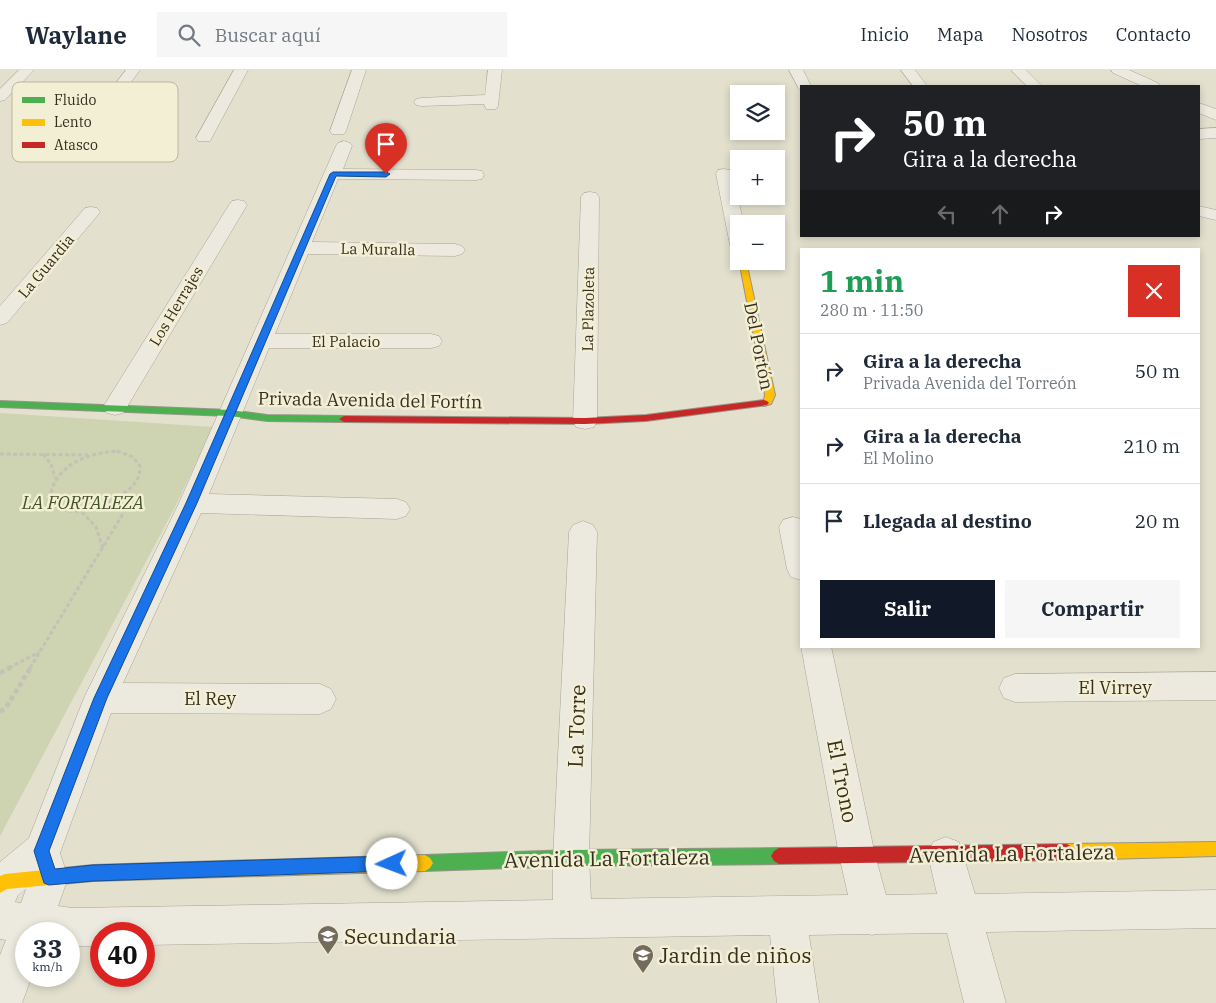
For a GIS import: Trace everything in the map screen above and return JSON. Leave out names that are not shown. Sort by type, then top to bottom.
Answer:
[{"type":"street","points":[[15,82],[27,70]]},
{"type":"street","points":[[124,82],[133,70]]},
{"type":"street","points":[[204,138],[241,70]]},
{"type":"street","points":[[24,922],[100,698],[192,503],[333,174],[360,70]]},
{"type":"street","points":[[421,102],[491,102],[495,70]]},
{"type":"street","points":[[796,70],[804,85]]},
{"type":"street","points":[[908,70],[919,85]]},
{"type":"street","points":[[1018,70],[1034,85]]},
{"type":"street","points":[[1118,70],[1151,85]]},
{"type":"street","points":[[0,97],[12,85]]},
{"type":"street","points":[[1200,107],[1216,115]]},
{"type":"street","points":[[1200,134],[1216,133]]},
{"type":"street","points":[[333,174],[476,175]]},
{"type":"street","points":[[724,174],[733,215]]},
{"type":"street","name":"La Plazoleta","points":[[585,420],[590,197]]},
{"type":"street","name":"Los Herrajes","points":[[114,407],[238,205]]},
{"type":"street","points":[[1200,211],[1216,214]]},
{"type":"street","name":"La Guardia","points":[[0,319],[91,212]]},
{"type":"street","name":"La Muralla","points":[[301,248],[455,250]]},
{"type":"street","name":"Del Portón","points":[[709,409],[757,405],[768,402],[770,395],[744,270]]},
{"type":"street","name":"El Palacio","points":[[261,341],[431,341]]},
{"type":"street","name":"Privada Avenida del Fortín","points":[[0,404],[230,413],[267,418],[585,420],[646,418],[709,409]]},
{"type":"street","points":[[192,503],[398,509]]},
{"type":"street","points":[[793,527],[800,564]]},
{"type":"street","name":"La Torre","points":[[573,919],[571,858],[583,532]]},
{"type":"street","name":"El Trono","points":[[816,648],[857,855],[872,916]]},
{"type":"street","name":"El Virrey","points":[[1015,688],[1216,686]]},
{"type":"street","name":"El Rey","points":[[100,698],[320,699]]},
{"type":"street","name":"Avenida La Fortaleza","points":[[45,864],[103,872],[571,858],[946,856],[1216,849]]},
{"type":"street","points":[[946,856],[985,1003]]},
{"type":"street","points":[[2,887],[45,864]]},
{"type":"street","points":[[80,927],[872,916],[1216,909]]},
{"type":"street","points":[[787,916],[798,1003]]},
{"type":"street","points":[[2,1003],[15,955]]},
{"type":"path","points":[[0,454],[91,455],[117,451],[128,454],[136,459],[140,466],[139,475],[135,484],[126,493],[98,509],[82,512],[68,511],[57,506],[51,499],[51,489],[55,479],[65,468],[91,455]]},
{"type":"path","points":[[43,454],[51,464],[55,479]]},
{"type":"path","points":[[0,712],[8,706],[103,549],[124,512],[126,493]]},
{"type":"path","points":[[82,512],[96,527],[103,549]]},
{"type":"path","points":[[0,673],[41,651]]},
{"type":"green space","name":"LA FORTALEZA","points":[[0,413],[213,427],[175,507],[0,836]]},
{"type":"traffic: fast","points":[[0,404],[230,413],[267,418],[344,419]]},
{"type":"traffic: fast","points":[[425,863],[571,858],[779,856]]},
{"type":"traffic: slow","points":[[744,270],[770,395],[768,402],[764,403]]},
{"type":"traffic: slow","points":[[1067,852],[1216,849]]},
{"type":"traffic: slow","points":[[0,885],[5,882],[93,873],[425,863]]},
{"type":"traffic: jam","points":[[344,419],[585,421],[646,418],[764,403]]},
{"type":"traffic: jam","points":[[779,856],[1067,852]]},
{"type":"place","name":"Secundaria","points":[[328,955]]},
{"type":"place","name":"Jardin de niños","points":[[643,974]]},
{"type":"route","points":[[386,174],[333,174],[192,503],[100,698],[42,851],[49,878],[93,873],[392,864]]}]
